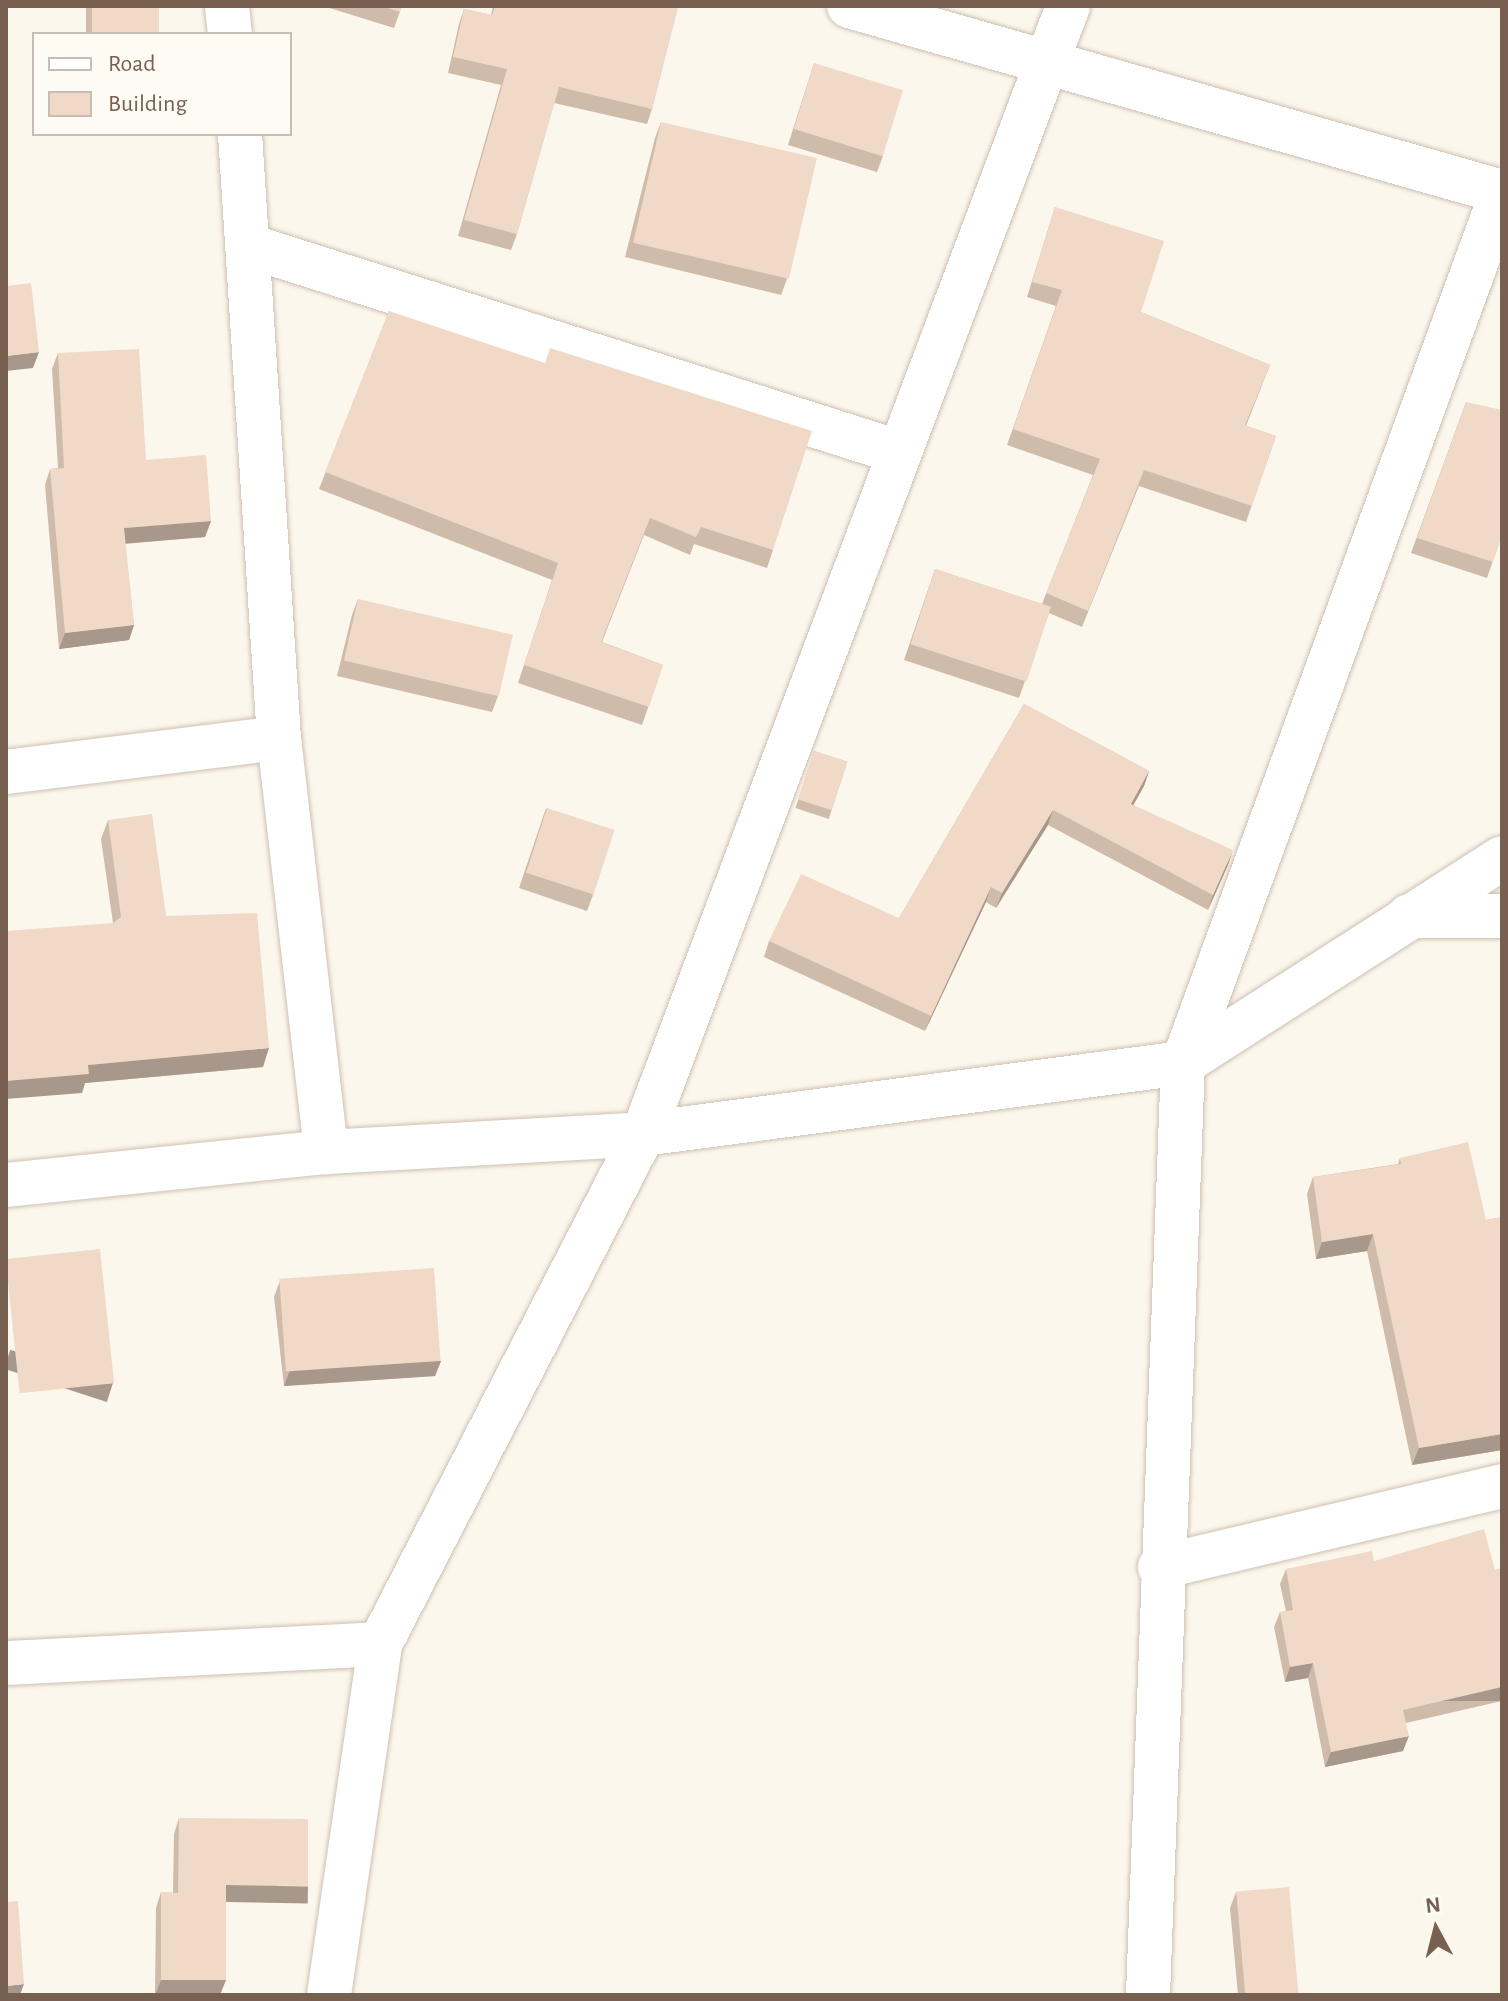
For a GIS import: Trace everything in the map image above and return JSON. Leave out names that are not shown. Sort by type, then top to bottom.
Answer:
[{"type":"street","points":[[227,6],[230,32]]},
{"type":"street","points":[[849,6],[1046,66],[1502,192],[1183,1063],[1160,1567],[1148,1995]]},
{"type":"street","points":[[329,1995],[380,1644],[643,1134],[895,451],[1068,6]]},
{"type":"street","points":[[240,136],[252,247],[279,738],[326,1152]]},
{"type":"street","points":[[252,247],[895,451]]},
{"type":"street","points":[[6,772],[279,738]]},
{"type":"street","points":[[6,1185],[326,1152],[643,1134],[1183,1063],[1502,858]]},
{"type":"street","points":[[1409,916],[1502,916]]},
{"type":"street","points":[[1160,1567],[1502,1486]]},
{"type":"street","points":[[6,1663],[380,1644]]},
{"type":"building","points":[[92,6],[159,6],[159,32],[92,32]]},
{"type":"building","points":[[381,6],[402,6],[400,12]]},
{"type":"building","points":[[495,6],[678,6],[652,109],[559,87],[517,234],[464,220],[507,69],[453,57],[464,9],[492,15]]},
{"type":"building","points":[[814,63],[903,90],[883,156],[794,129]]},
{"type":"building","points":[[661,122],[817,158],[789,279],[633,243]]},
{"type":"building","points":[[1055,207],[1164,241],[1141,312],[1270,365],[1245,425],[1276,436],[1252,506],[1144,470],[1088,611],[1046,593],[1100,459],[1013,429],[1062,290],[1032,282]]},
{"type":"building","points":[[31,283],[39,352],[6,356],[6,286]]},
{"type":"building","points":[[389,311],[545,363],[550,348],[812,431],[773,550],[701,527],[696,537],[650,518],[601,642],[663,665],[649,707],[524,665],[558,563],[325,472]]},
{"type":"building","points":[[139,349],[146,460],[206,455],[211,521],[124,528],[134,625],[65,633],[50,469],[64,468],[58,353]]},
{"type":"building","points":[[1466,402],[1502,410],[1502,535],[1493,562],[1417,538]]},
{"type":"building","points":[[935,569],[1051,607],[1027,682],[911,644]]},
{"type":"building","points":[[358,599],[513,635],[499,696],[344,660]]},
{"type":"building","points":[[1024,704],[1149,771],[1131,804],[1233,850],[1213,895],[1053,810],[1002,893],[991,887],[931,1016],[769,941],[801,874],[899,918]]},
{"type":"building","points":[[814,751],[847,762],[832,810],[798,800]]},
{"type":"building","points":[[547,808],[615,830],[594,895],[526,873]]},
{"type":"building","points":[[152,814],[166,916],[257,913],[269,1048],[88,1065],[89,1074],[6,1081],[6,931],[113,923],[121,917],[108,820]]},
{"type":"building","points":[[1468,1142],[1486,1220],[1502,1217],[1502,1434],[1419,1448],[1373,1234],[1322,1242],[1313,1177],[1401,1164],[1400,1158]]},
{"type":"building","points":[[100,1249],[114,1383],[20,1393],[6,1259]]},
{"type":"building","points":[[434,1268],[440,1361],[286,1372],[279,1279]]},
{"type":"building","points":[[1484,1529],[1495,1570],[1502,1569],[1502,1687],[1403,1710],[1409,1736],[1331,1752],[1313,1663],[1290,1667],[1280,1612],[1293,1610],[1286,1569],[1372,1551],[1374,1561]]},
{"type":"building","points":[[179,1818],[308,1819],[308,1886],[226,1885],[226,1980],[161,1980],[161,1892],[178,1893]]},
{"type":"building","points":[[1289,1887],[1298,1994],[1245,1995],[1236,1892]]},
{"type":"building","points":[[18,1901],[24,1984],[6,1986],[6,1902]]}]
